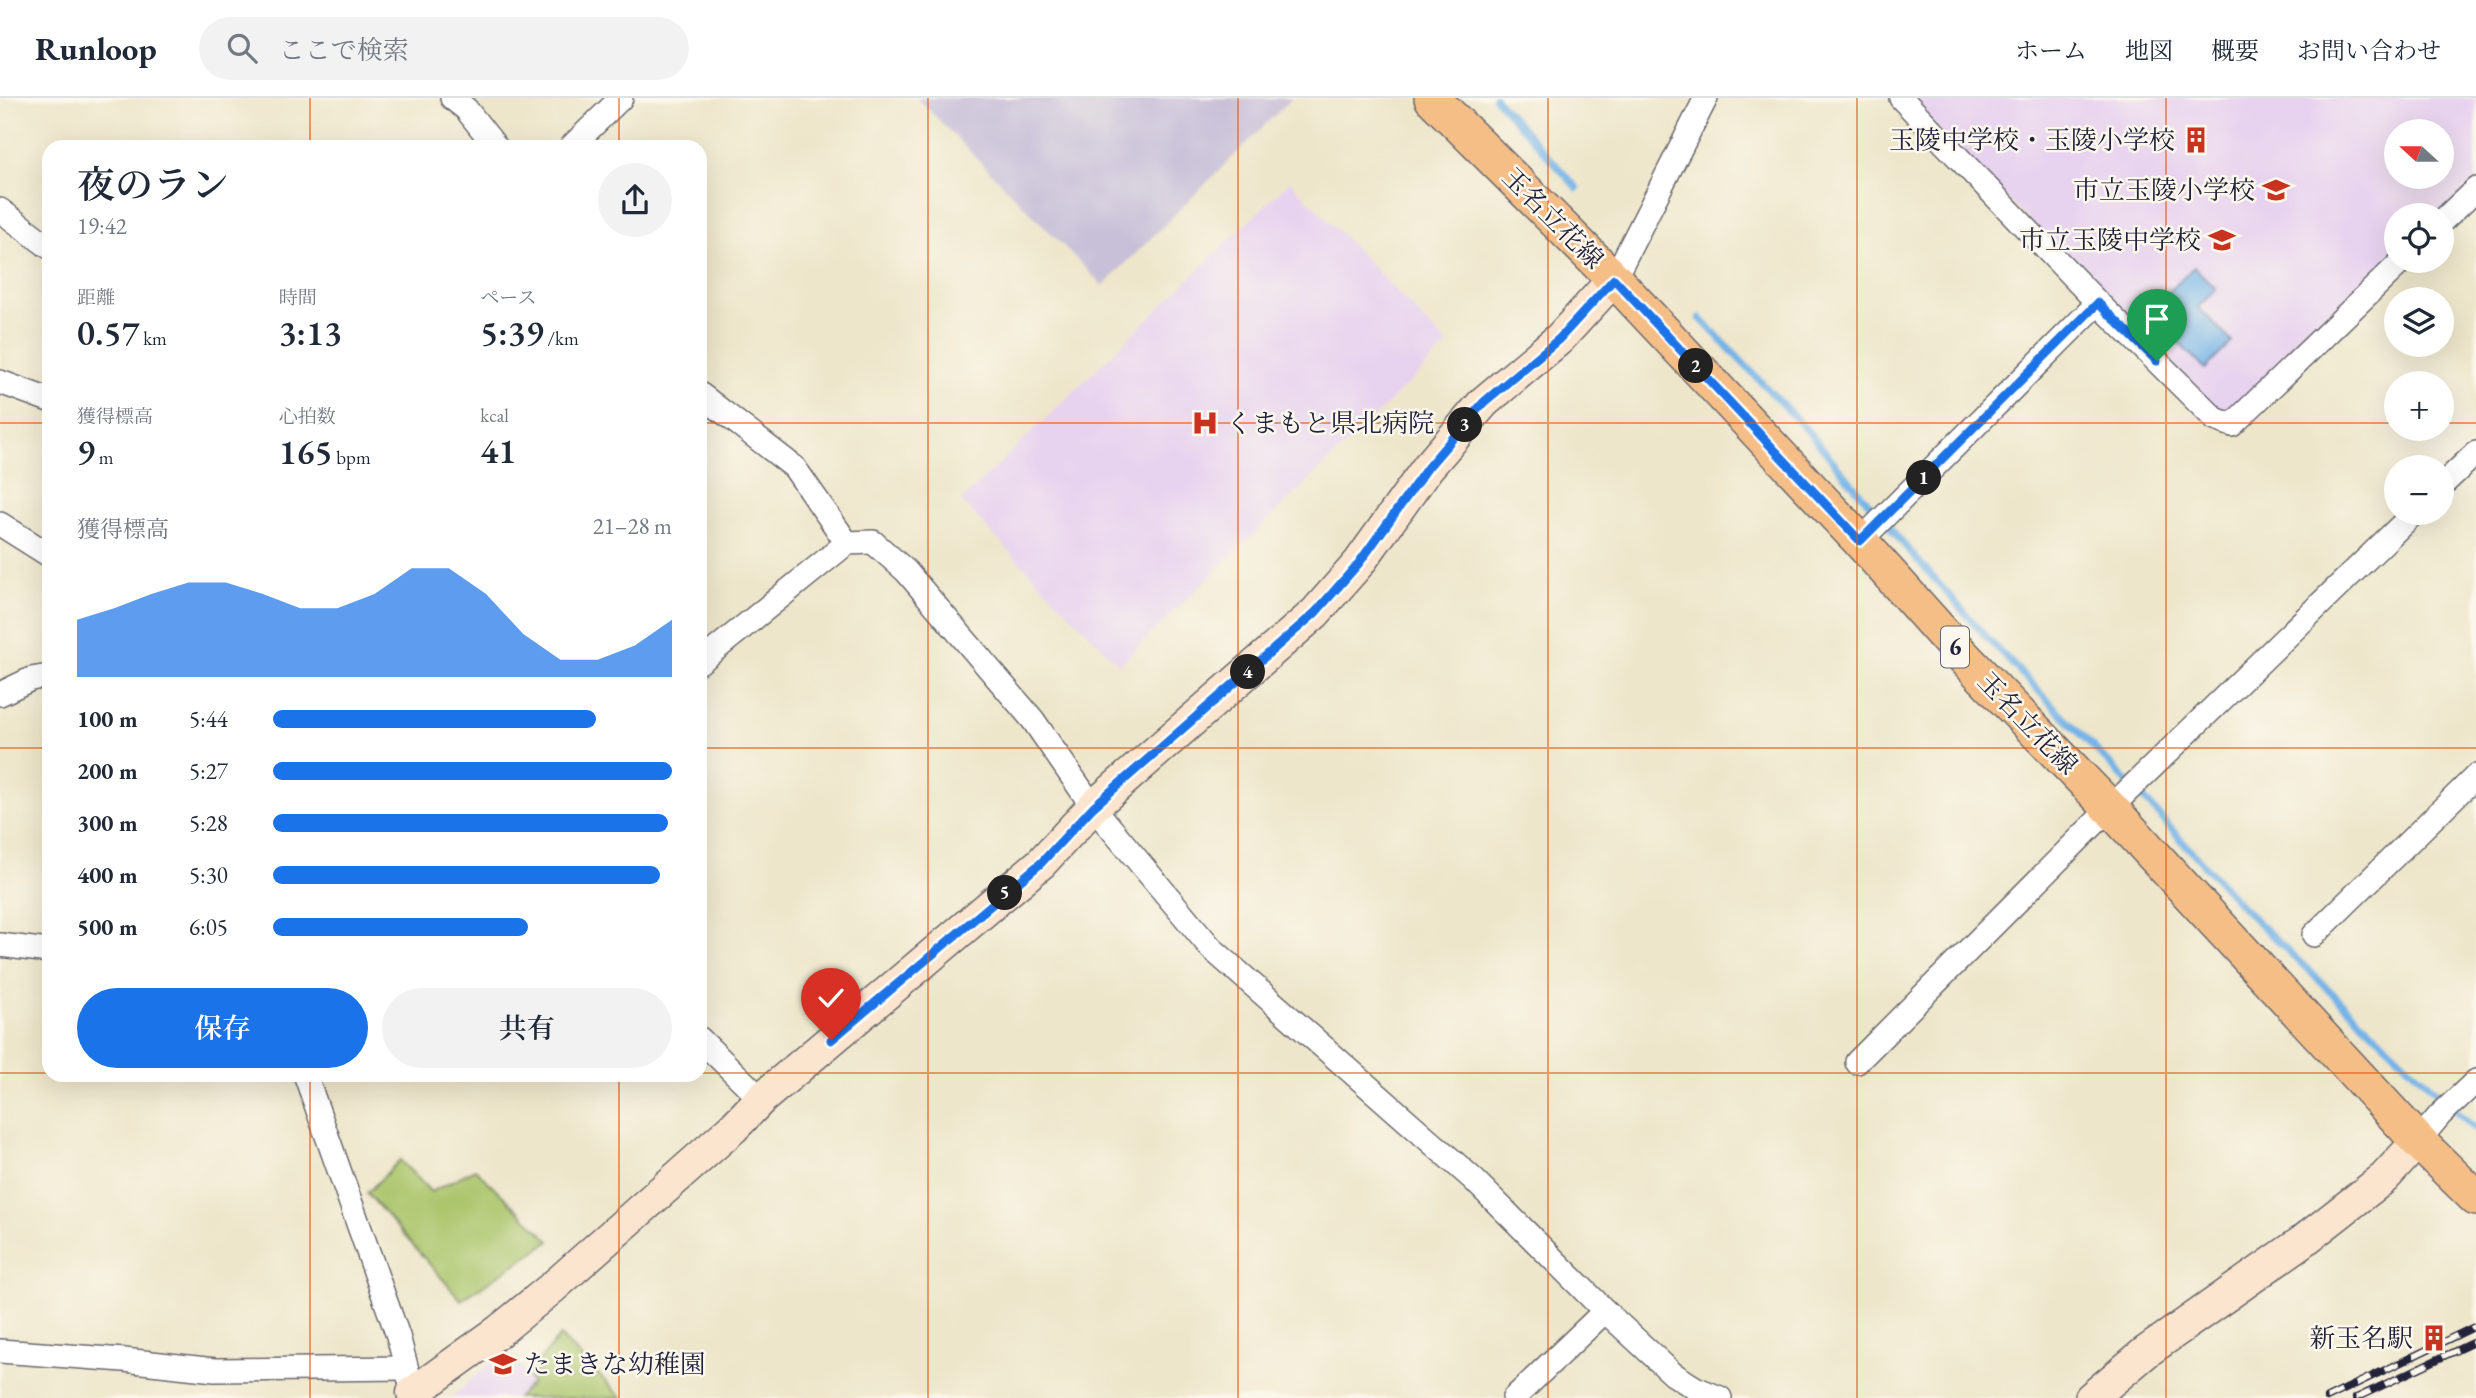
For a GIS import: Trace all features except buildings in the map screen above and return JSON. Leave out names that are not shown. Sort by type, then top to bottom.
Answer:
[{"type":"main road","name":"玉名立花線","points":[[1432,98],[1868,533],[1961,654],[2110,808],[2418,1141],[2476,1198]]},
{"type":"street","points":[[452,98],[466,109],[490,140]]},
{"type":"street","points":[[578,140],[621,98]]},
{"type":"street","points":[[0,1351],[411,1386],[499,1331],[553,1287],[733,1128],[761,1099],[1041,863],[1093,807],[1315,613],[1359,563],[1428,467],[1484,402],[1559,339],[1614,279],[1706,98]]},
{"type":"street","points":[[1901,98],[2098,303],[2215,419],[2232,425],[2390,273]]},
{"type":"street","points":[[2454,210],[2476,189]]},
{"type":"street","points":[[0,210],[42,242]]},
{"type":"street","points":[[1868,533],[2098,303]]},
{"type":"street","points":[[0,382],[42,398]]},
{"type":"street","points":[[707,399],[794,467],[847,543]]},
{"type":"street","points":[[2454,474],[2476,453]]},
{"type":"street","points":[[0,524],[42,551]]},
{"type":"street","points":[[1857,1062],[2110,808],[2402,525]]},
{"type":"street","points":[[707,656],[847,543],[873,542],[906,571],[1033,720],[1093,807],[1211,948],[1473,1179],[1605,1311],[1673,1374],[1695,1388],[1720,1398]]},
{"type":"street","points":[[0,694],[30,679],[42,677]]},
{"type":"street","points":[[2314,935],[2476,776]]},
{"type":"street","points":[[0,945],[42,950]]},
{"type":"street","points":[[707,1046],[761,1099]]},
{"type":"street","points":[[308,1082],[398,1336],[411,1386]]},
{"type":"street","points":[[2091,1398],[2146,1352],[2302,1242],[2384,1178],[2440,1115],[2469,1088]]},
{"type":"street","points":[[1514,1398],[1605,1311]]},
{"type":"shaded area","points":[[917,98],[1292,98],[1103,286]]},
{"type":"shaded area","name":"市立玉陵中学校","points":[[1908,98],[2476,98],[2476,187],[2454,205],[2384,203],[2384,272],[2232,415],[2217,411]]},
{"type":"shaded area","name":"くまもと県北病院","points":[[1290,181],[1448,345],[1119,665],[961,501]]},
{"type":"shaded area","name":"たまきな幼稚園","points":[[506,1349],[533,1382],[517,1398],[451,1398]]},
{"type":"green space","points":[[400,1160],[431,1192],[475,1169],[550,1241],[461,1300],[367,1193]]},
{"type":"green space","points":[[560,1336],[622,1398],[517,1398],[532,1383],[529,1378],[540,1369],[539,1361]]},
{"type":"water","points":[[2194,267],[2216,289],[2198,307],[2232,342],[2205,369],[2148,312]]},
{"type":"waterway","points":[[1495,98],[1577,188]]},
{"type":"waterway","points":[[1700,318],[1806,429],[1990,641],[2143,798],[2244,909],[2476,1130]]},
{"type":"railway","points":[[2327,1398],[2476,1326]]},
{"type":"railway","points":[[2356,1398],[2476,1341]]},
{"type":"place","name":"玉陵中学校・玉陵小学校","points":[[2196,140]]},
{"type":"place","name":"市立玉陵小学校","points":[[2276,190]]},
{"type":"place","name":"市立玉陵中学校","points":[[2222,240]]},
{"type":"place","name":"くまもと県北病院","points":[[1205,423]]},
{"type":"place","name":"新玉名駅","points":[[2434,1338]]},
{"type":"place","name":"たまきな幼稚園","points":[[503,1364]]},
{"type":"route","points":[[831,1040],[1041,863],[1093,807],[1315,613],[1359,563],[1428,467],[1484,402],[1559,339],[1614,279],[1860,541],[2098,303],[2157,361]]}]
